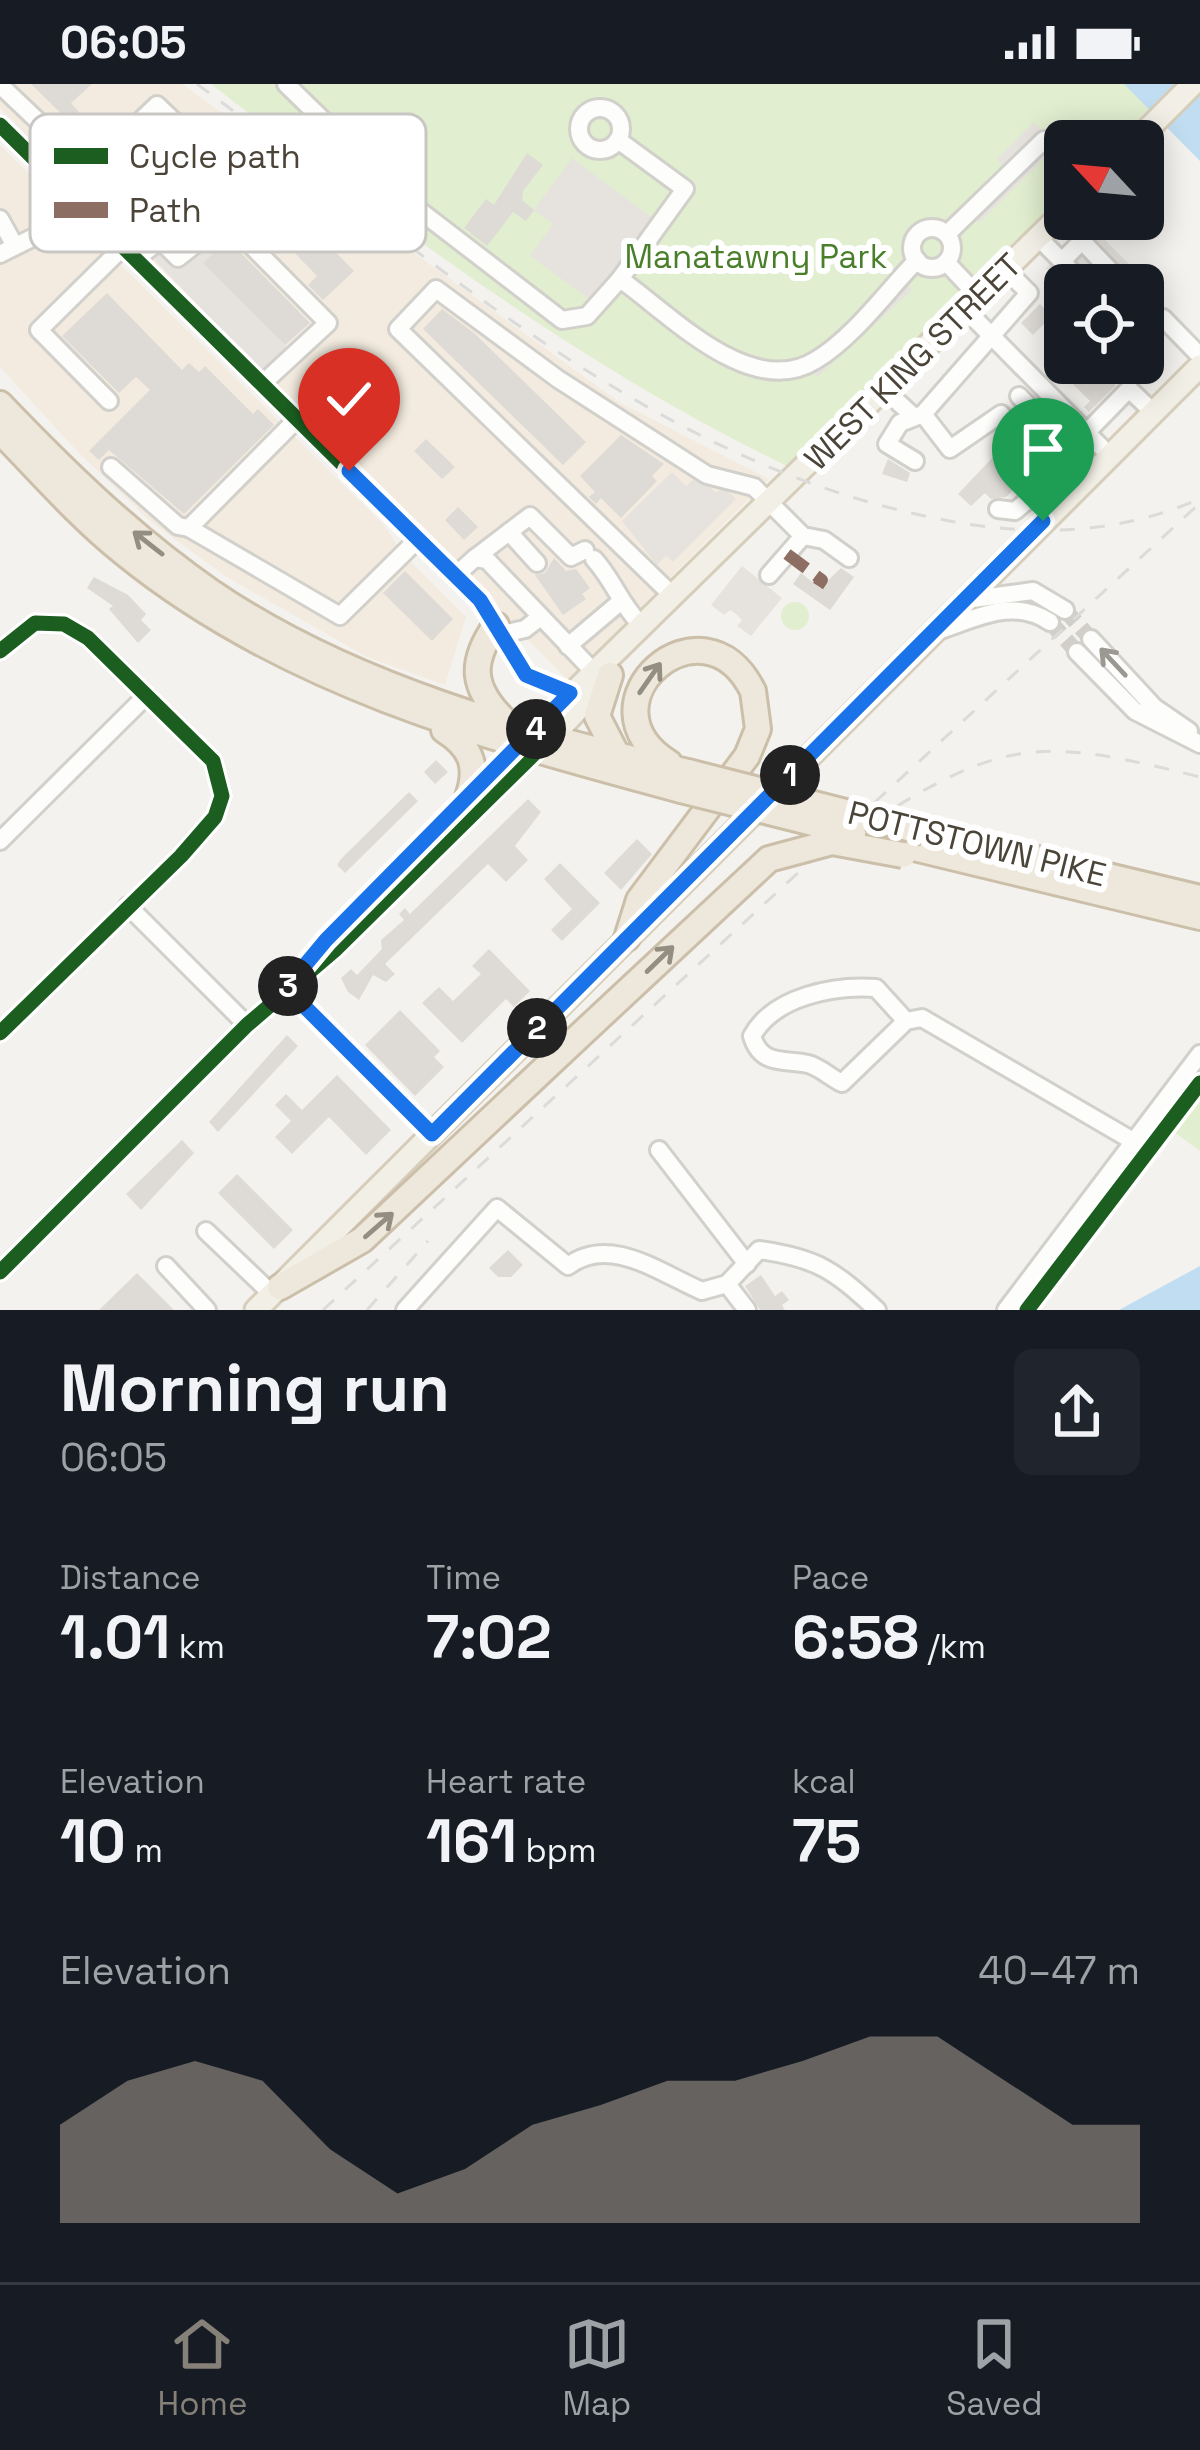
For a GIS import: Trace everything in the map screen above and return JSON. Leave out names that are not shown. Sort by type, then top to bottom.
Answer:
[{"type":"highway","name":"POTTSTOWN PIKE","points":[[0,404],[130,530],[212,592],[347,665],[506,722],[536,741],[616,753],[684,777]]},
{"type":"highway","name":"POTTSTOWN PIKE","points":[[0,431],[123,553],[200,606],[293,659],[422,716],[684,777],[983,865],[1200,916]]},
{"type":"highway","points":[[499,630],[479,653],[476,678],[482,696],[506,722]]},
{"type":"highway","points":[[627,938],[639,900],[747,756],[758,729],[756,699],[748,681],[724,659],[702,651],[659,663],[645,677],[638,698],[638,723],[646,744],[684,777]]},
{"type":"highway","points":[[602,673],[597,716],[616,753]]},
{"type":"highway","points":[[422,716],[469,751],[474,777],[468,797]]},
{"type":"highway","points":[[270,1297],[362,1240],[769,859],[832,842],[914,845]]},
{"type":"highway","name":"POTTSTOWN PIKE","points":[[914,845],[1200,898]]},
{"type":"main road","points":[[1157,120],[1193,84]]},
{"type":"main road","name":"WEST KING STREET","points":[[536,741],[1044,231]]},
{"type":"main road","points":[[270,1297],[1200,366]]},
{"type":"main road","name":"WEST KING STREET","points":[[536,741],[570,693],[602,673],[642,626],[766,508]]},
{"type":"street","points":[[286,84],[317,114]]},
{"type":"street","points":[[0,85],[30,114]]},
{"type":"street","points":[[0,124],[30,154]]},
{"type":"street","points":[[426,216],[552,316],[574,322],[587,316],[620,279],[686,189],[617,140]]},
{"type":"street","points":[[947,234],[1044,140]]},
{"type":"street","points":[[0,219],[8,250]]},
{"type":"street","points":[[916,260],[913,240],[922,229],[947,234]]},
{"type":"street","points":[[916,260],[928,267],[946,262],[952,249],[947,234]]},
{"type":"street","points":[[1038,237],[1065,264]]},
{"type":"street","points":[[1062,261],[1082,241],[1104,264]]},
{"type":"street","points":[[110,401],[39,330],[118,252]]},
{"type":"street","points":[[128,252],[455,576],[499,630],[526,675],[570,693]]},
{"type":"street","points":[[258,252],[328,322],[262,384]]},
{"type":"street","points":[[620,279],[735,360],[777,372],[817,360],[916,260]]},
{"type":"street","points":[[946,262],[988,333],[1109,455]]},
{"type":"street","points":[[915,461],[886,444],[1028,293],[1006,269]]},
{"type":"street","points":[[673,596],[398,328],[436,289],[650,439],[707,476],[754,487],[766,508],[803,536],[824,539],[850,559]]},
{"type":"street","points":[[1164,319],[1200,356]]},
{"type":"street","points":[[885,390],[917,414],[950,449],[1001,414],[1030,376]]},
{"type":"street","points":[[1087,432],[1129,389],[1154,412]]},
{"type":"street","points":[[1019,396],[1063,441]]},
{"type":"street","points":[[1001,414],[1062,503]]},
{"type":"street","points":[[188,527],[297,419]]},
{"type":"street","points":[[111,467],[178,526],[188,527],[340,616],[418,539]]},
{"type":"street","points":[[998,509],[1015,512],[1049,482]]},
{"type":"street","points":[[1024,505],[1043,521]]},
{"type":"street","points":[[455,576],[530,516],[571,556],[589,555],[611,578],[619,603],[642,626]]},
{"type":"street","points":[[509,532],[537,563]]},
{"type":"street","points":[[769,575],[803,536]]},
{"type":"street","points":[[475,559],[487,560],[539,618],[602,673]]},
{"type":"street","points":[[964,600],[1033,591],[1065,610]]},
{"type":"street","points":[[568,646],[619,603]]},
{"type":"street","points":[[933,632],[1007,608],[1027,609],[1049,622]]},
{"type":"street","points":[[499,630],[525,629],[539,618]]},
{"type":"street","points":[[0,651],[35,623],[64,624],[88,638],[213,760],[222,796],[215,817],[0,1033]]},
{"type":"street","points":[[1091,638],[1154,706],[1200,741]]},
{"type":"street","points":[[1077,652],[1135,711],[1200,741]]},
{"type":"street","points":[[0,842],[146,696]]},
{"type":"street","name":"WEST KING STREET","points":[[286,988],[326,940],[468,797],[536,741]]},
{"type":"street","name":"WEST KING STREET","points":[[0,1272],[247,1024],[336,949],[536,741]]},
{"type":"street","points":[[128,905],[247,1024]]},
{"type":"street","points":[[906,1021],[876,988],[837,987],[771,1015],[752,1036],[756,1047],[773,1061],[808,1064],[842,1083],[906,1021],[922,1018],[1133,1141]]},
{"type":"street","points":[[286,988],[432,1134]]},
{"type":"street","points":[[1006,1310],[1200,1054]]},
{"type":"street","points":[[659,1150],[747,1264]]},
{"type":"street","points":[[405,1310],[497,1208],[568,1266],[581,1256],[642,1259],[702,1291],[727,1284],[758,1250],[831,1267],[877,1310]]},
{"type":"street","points":[[206,1231],[270,1297]]},
{"type":"street","points":[[166,1266],[207,1310]]},
{"type":"street","points":[[727,1284],[747,1310]]},
{"type":"shaded area","points":[[0,84],[182,84],[223,114],[30,114],[30,138],[0,108]]},
{"type":"shaded area","points":[[1034,122],[1044,133],[1044,159],[979,223],[963,207],[1003,167],[997,159]]},
{"type":"shaded area","points":[[0,145],[30,175],[30,252],[108,252],[384,525],[403,554],[466,617],[445,685],[367,657],[225,576],[150,521],[0,367]]},
{"type":"shaded area","points":[[572,158],[655,220],[595,303],[530,256],[553,224],[534,210]]},
{"type":"shaded area","points":[[1073,240],[1105,240],[1129,264],[1050,264]]},
{"type":"shaded area","points":[[143,252],[413,252],[619,402],[769,479],[568,680]]},
{"type":"shaded area","points":[[156,252],[222,252],[207,267],[294,354],[268,378],[151,256]]},
{"type":"shaded area","points":[[905,282],[912,290],[817,377],[812,369]]},
{"type":"shaded area","points":[[672,472],[686,486],[698,475],[716,493],[723,487],[736,499],[673,562],[666,556],[657,565],[622,521]]},
{"type":"shaded area","points":[[742,566],[782,598],[751,636],[737,626],[742,620],[736,614],[730,610],[724,615],[711,605]]},
{"type":"green space","name":"Manatawny Park","points":[[211,84],[1174,84],[1137,120],[1044,120],[1044,213],[789,467],[637,385],[426,246],[426,114],[250,114]]},
{"type":"green space","points":[[795,602],[805,606],[809,616],[805,626],[795,630],[785,626],[781,616],[785,606]]},
{"type":"green space","points":[[1200,1061],[1200,1151],[1156,1119]]},
{"type":"water","points":[[1124,84],[1200,84],[1200,161],[1164,120]]},
{"type":"water","points":[[1200,1266],[1200,1310],[1119,1310]]},
{"type":"building","points":[[31,84],[92,84],[71,103],[79,112],[62,114]]},
{"type":"building","points":[[527,153],[543,165],[523,191],[522,200],[534,210],[526,221],[513,212],[487,246],[464,228],[486,199],[494,205]]},
{"type":"building","points":[[214,252],[240,252],[310,323],[285,345],[203,263]]},
{"type":"building","points":[[294,252],[336,252],[354,271],[323,300],[308,285],[317,276]]},
{"type":"building","points":[[107,293],[182,370],[189,363],[199,372],[205,366],[253,414],[258,409],[274,425],[184,514],[109,450],[99,460],[89,451],[150,390],[136,377],[119,393],[62,336]]},
{"type":"building","points":[[1040,304],[1044,308],[1044,324],[1033,335],[1021,323]]},
{"type":"building","points":[[442,309],[474,333],[586,442],[563,465],[423,329]]},
{"type":"building","points":[[1073,384],[1116,385],[1089,412],[1084,407],[1090,401]]},
{"type":"building","points":[[621,435],[664,464],[652,476],[657,481],[621,518],[601,498],[596,504],[589,497],[595,492],[580,476]]},
{"type":"building","points":[[426,439],[455,467],[442,479],[414,451]]},
{"type":"building","points":[[1007,442],[1030,473],[1006,497],[991,499],[985,493],[971,506],[958,494]]},
{"type":"building","points":[[888,459],[910,473],[907,482],[882,474]]},
{"type":"building","points":[[458,507],[478,527],[464,540],[445,520]]},
{"type":"building","points":[[554,558],[566,571],[576,569],[590,588],[582,594],[586,599],[563,615],[535,575],[545,573]]},
{"type":"building","points":[[841,568],[854,577],[830,610],[793,584],[801,573],[820,588]]},
{"type":"building","points":[[405,571],[453,619],[432,641],[383,593]]},
{"type":"building","points":[[94,577],[128,595],[146,614],[141,620],[151,630],[138,643],[109,609],[113,606],[87,588]]},
{"type":"building","points":[[436,760],[448,772],[435,784],[424,772]]},
{"type":"building","points":[[409,792],[418,801],[345,873],[337,865],[341,859]]},
{"type":"building","points":[[528,799],[541,812],[515,846],[528,860],[506,882],[488,864],[385,964],[395,974],[386,982],[373,975],[359,1000],[348,992],[341,978],[351,969],[357,975],[382,949],[381,940],[404,920],[399,914],[405,908],[410,914]]},
{"type":"building","points":[[637,839],[652,854],[621,890],[604,873]]},
{"type":"building","points":[[560,863],[600,903],[562,941],[551,930],[572,909],[544,879]]},
{"type":"building","points":[[489,949],[530,991],[514,1007],[506,999],[462,1043],[422,1003],[439,987],[453,1001],[481,974],[472,966]]},
{"type":"building","points":[[400,1010],[440,1051],[434,1057],[444,1067],[415,1096],[365,1045]]},
{"type":"building","points":[[287,1035],[298,1046],[218,1132],[209,1122]]},
{"type":"building","points":[[337,1075],[391,1130],[366,1155],[329,1117],[292,1154],[275,1137],[291,1121],[275,1105],[286,1094],[302,1110]]},
{"type":"building","points":[[182,1140],[194,1153],[141,1210],[126,1194]]},
{"type":"building","points":[[237,1174],[293,1230],[274,1249],[218,1193]]},
{"type":"building","points":[[508,1250],[523,1265],[511,1277],[498,1277],[489,1268]]},
{"type":"building","points":[[137,1273],[174,1310],[99,1310]]},
{"type":"building","points":[[761,1275],[775,1296],[782,1291],[789,1300],[782,1305],[785,1310],[760,1310],[745,1286]]},
{"type":"tunnel","points":[[1065,610],[1091,639]]},
{"type":"tunnel","points":[[1050,622],[1077,652]]},
{"type":"railway","points":[[197,84],[236,114]]},
{"type":"railway","points":[[418,252],[544,343],[635,400],[730,449],[829,490],[934,518],[1032,530],[1129,522],[1192,502]]},
{"type":"railway","points":[[323,1310],[1200,503]]},
{"type":"railway","points":[[872,822],[958,773],[1029,753],[1103,756],[1200,777]]},
{"type":"railway","points":[[367,1310],[428,1241]]},
{"type":"marked path","points":[[787,554],[822,580],[818,586]]},
{"type":"cycle path","points":[[0,125],[30,155]]},
{"type":"cycle path","points":[[128,252],[480,600],[526,675],[570,693]]},
{"type":"cycle path","points":[[0,651],[35,623],[64,624],[88,638],[213,761],[222,796],[215,817],[181,856],[0,1033]]},
{"type":"cycle path","points":[[0,1272],[247,1025],[336,949],[537,751]]},
{"type":"cycle path","points":[[1027,1310],[1200,1083]]},
{"type":"route","points":[[349,471],[480,600],[526,675],[570,693],[326,940],[286,988],[432,1134],[1043,521]]}]
